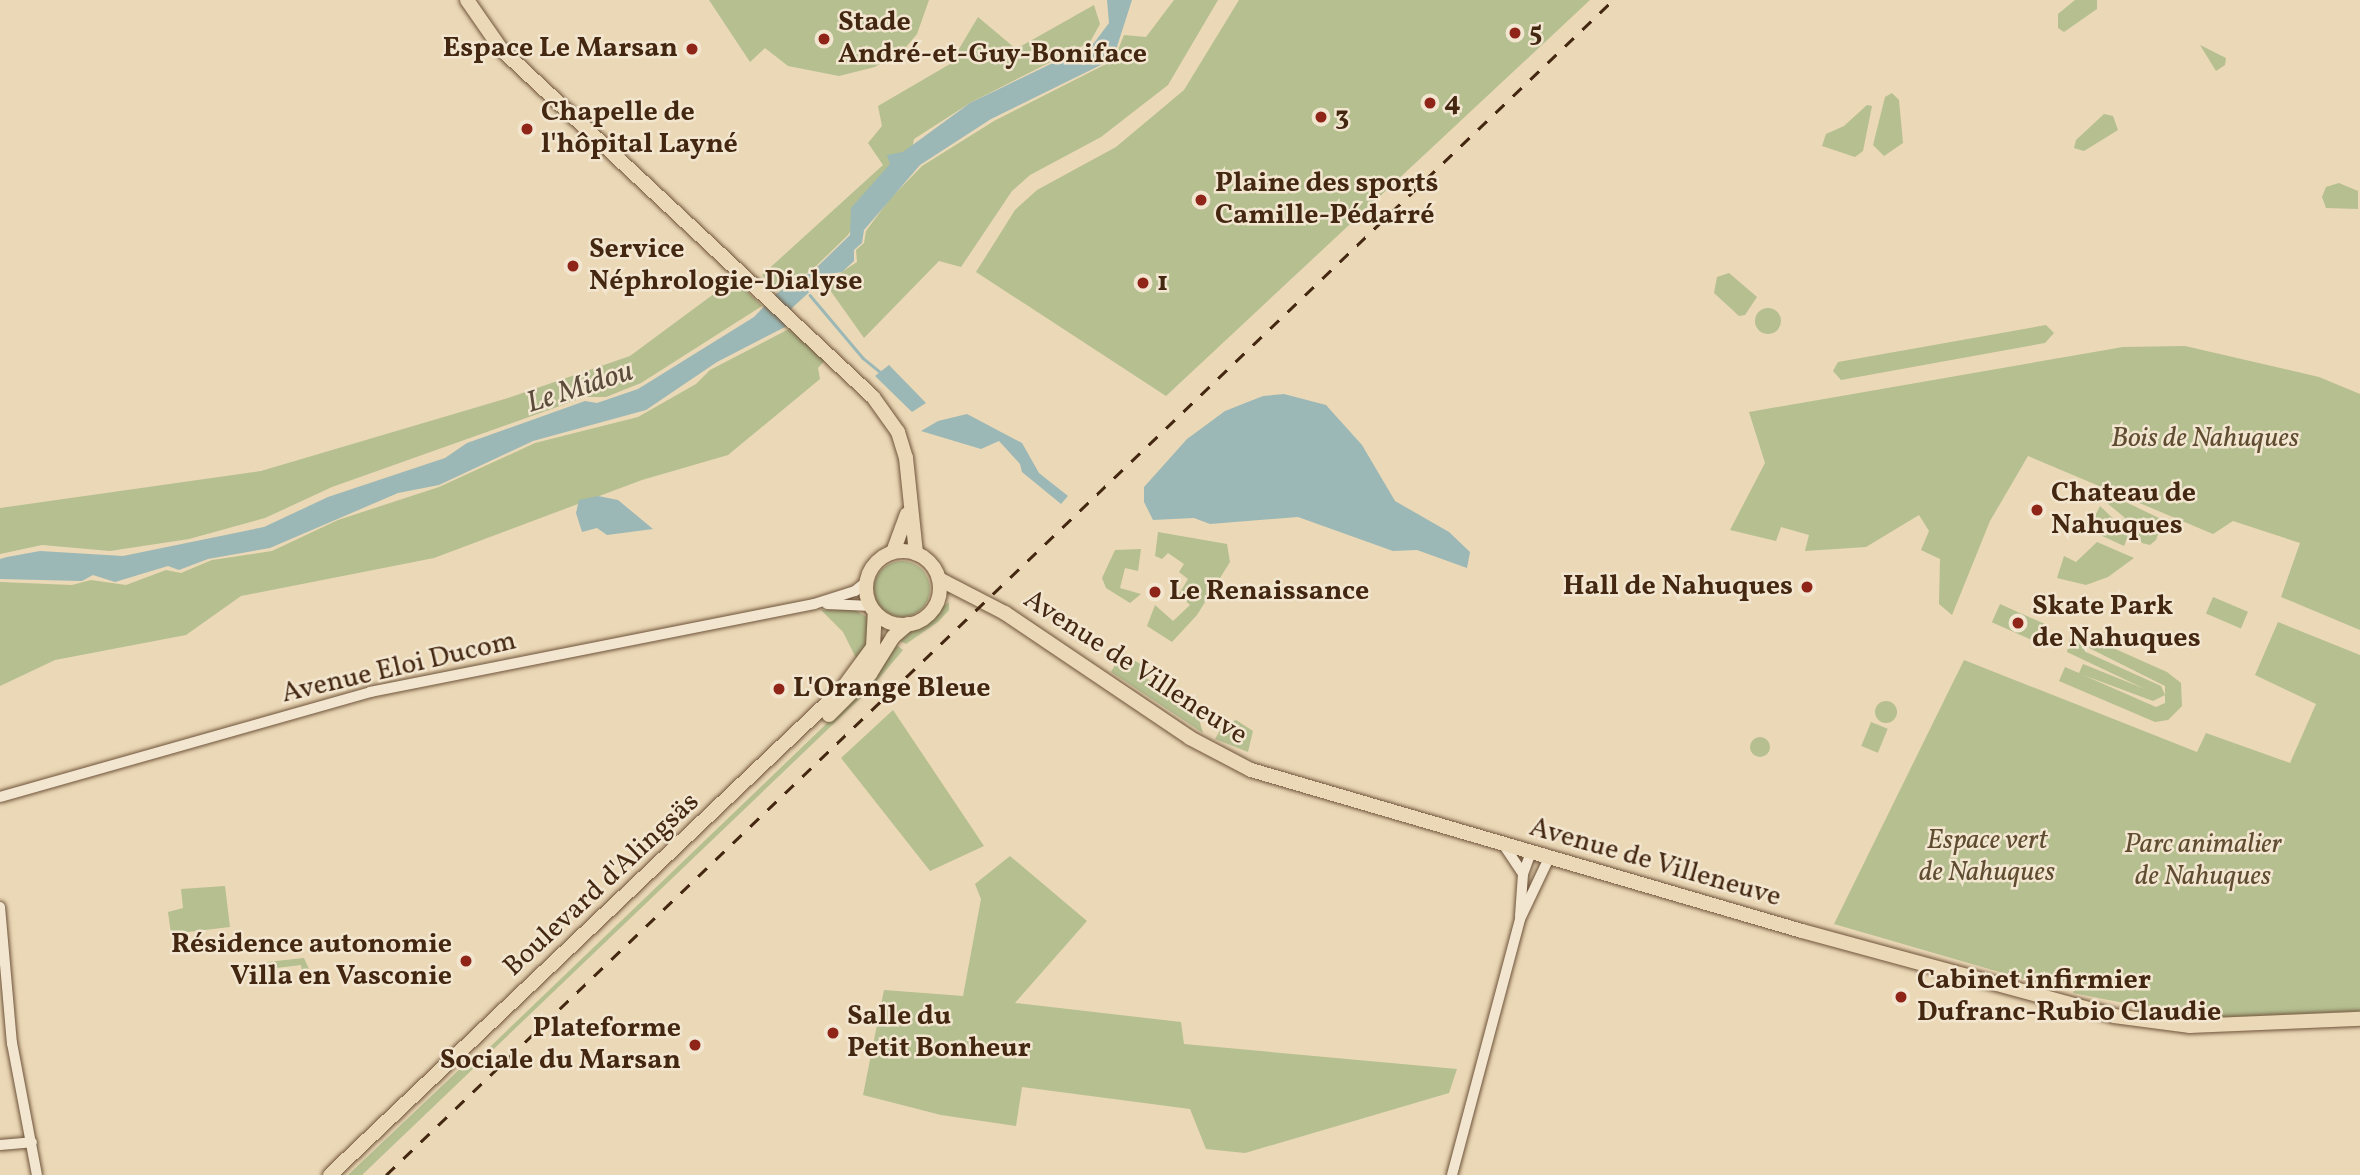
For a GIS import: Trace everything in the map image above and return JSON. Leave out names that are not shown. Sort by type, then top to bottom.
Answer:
[{"type":"main road","points":[[467,0],[501,49],[764,290],[865,389],[898,432],[911,503],[916,553]]},
{"type":"main road","points":[[893,552],[911,503]]},
{"type":"main road","points":[[893,552],[916,553],[928,561],[939,579],[938,600],[926,616],[908,624],[890,622],[873,610],[866,582],[877,562],[893,552]]},
{"type":"main road","name":"Avenue de Villeneuve","points":[[939,579],[984,601],[1221,757],[1549,858],[2114,1016],[2190,1026],[2360,1019]]},
{"type":"main road","name":"Avenue de Villeneuve","points":[[938,600],[984,601]]},
{"type":"main road","name":"Boulevard d'Alingsäs","points":[[330,1175],[843,688],[873,647],[873,610]]},
{"type":"main road","name":"Boulevard d'Alingsäs","points":[[342,1175],[852,694],[893,637],[908,624]]},
{"type":"street","name":"Avenue Eloi Ducom","points":[[0,797],[370,692],[814,604],[855,592],[866,582]]},
{"type":"street","name":"Avenue Eloi Ducom","points":[[814,604],[873,610]]},
{"type":"street","points":[[1503,844],[1523,874]]},
{"type":"street","points":[[1520,919],[1523,874],[1531,852]]},
{"type":"street","points":[[1452,1175],[1520,919],[1549,858]]},
{"type":"street","points":[[0,907],[12,1043],[37,1175]]},
{"type":"street","points":[[0,1145],[32,1142]]},
{"type":"green space","name":"Stade André-et-Guy-Boniface","points":[[709,0],[929,0],[917,34],[906,47],[875,67],[839,76],[788,66],[765,48],[750,62]]},
{"type":"green space","points":[[1174,0],[1218,0],[1168,85],[1101,137],[1030,175],[1012,191],[961,267],[939,261],[864,338],[825,283],[857,262],[856,250],[864,243],[866,231],[889,200],[922,166],[994,121],[1114,60],[1124,35],[1146,37]]},
{"type":"green space","name":"Plaine des sports Camille-Pédarré","points":[[1239,0],[1590,0],[1166,396],[976,272],[1015,210],[1037,190],[1116,147],[1184,90]]},
{"type":"green space","points":[[2075,0],[2097,0],[2097,9],[2064,32],[2058,28],[2058,14]]},
{"type":"green space","points":[[1094,5],[1100,24],[1090,42],[970,103],[914,139],[912,149],[875,191],[848,235],[812,270],[777,291],[762,275],[883,165],[868,143],[882,126],[878,106],[950,64],[978,17],[1016,49]]},
{"type":"green space","points":[[2200,45],[2226,58],[2225,65],[2216,71]]},
{"type":"green space","points":[[1892,93],[1899,100],[1903,143],[1884,156],[1873,145],[1885,97]]},
{"type":"green space","points":[[1867,105],[1872,106],[1863,151],[1855,157],[1822,146],[1826,134],[1844,126]]},
{"type":"green space","points":[[2104,114],[2113,116],[2118,130],[2084,151],[2074,148],[2076,140]]},
{"type":"green space","points":[[2339,183],[2358,191],[2358,209],[2326,208],[2322,197],[2326,187]]},
{"type":"green space","points":[[1729,273],[1757,297],[1745,315],[1739,316],[1714,293],[1717,277]]},
{"type":"green space","points":[[734,279],[762,306],[641,383],[606,397],[585,397],[332,487],[265,518],[189,539],[110,551],[42,545],[0,554],[0,508],[261,471],[508,398],[630,356]]},
{"type":"green space","points":[[1768,308],[1777,312],[1781,321],[1777,330],[1768,334],[1759,330],[1755,321],[1759,312]]},
{"type":"green space","points":[[2046,325],[2054,333],[2045,343],[1841,380],[1833,371],[1838,362]]},
{"type":"green space","points":[[789,329],[825,360],[818,368],[820,379],[728,455],[642,480],[434,558],[241,596],[186,635],[55,660],[0,686],[0,582],[72,585],[91,580],[126,585],[166,570],[181,573],[212,560],[272,551],[338,520],[439,487],[535,443],[638,417],[696,384],[710,370]]},
{"type":"green space","name":"Bois de Nahuques","points":[[2185,346],[2319,377],[2360,394],[2360,630],[2281,597],[2300,543],[2233,521],[2213,534],[2028,456],[1990,521],[1952,615],[1939,604],[1940,559],[1921,550],[1929,531],[1919,515],[1866,547],[1805,551],[1809,535],[1781,527],[1776,541],[1730,530],[1765,463],[1749,412],[2123,347]]},
{"type":"green space","points":[[2105,492],[2163,520],[2156,540],[2150,545],[2142,543],[2124,517],[2102,499]]},
{"type":"green space","points":[[2100,506],[2129,534],[2124,546],[2098,534],[2095,516]]},
{"type":"green space","points":[[1158,532],[1227,544],[1230,562],[1197,615],[1172,642],[1147,626],[1155,605],[1173,621],[1190,605],[1179,594],[1188,579],[1179,572],[1184,564],[1168,553],[1162,559],[1155,556]]},
{"type":"green space","points":[[2097,542],[2134,558],[2108,577],[2086,585],[2057,578],[2064,556],[2076,562]]},
{"type":"green space","points":[[1141,549],[1138,571],[1125,568],[1120,588],[1141,594],[1130,603],[1106,588],[1102,578],[1115,550]]},
{"type":"green space","points":[[902,561],[913,563],[922,569],[928,578],[928,600],[922,609],[913,615],[902,617],[891,615],[882,609],[876,600],[874,589],[876,578],[882,569],[891,563]]},
{"type":"green space","points":[[2213,597],[2248,612],[2241,628],[2206,614]]},
{"type":"green space","points":[[949,602],[949,610],[938,622],[906,644],[896,639]]},
{"type":"green space","name":"Skate Park de Nahuques","points":[[2000,604],[2045,624],[2037,642],[1992,622]]},
{"type":"green space","points":[[821,610],[855,610],[870,619],[865,649],[857,660],[843,632]]},
{"type":"green space","points":[[2278,622],[2360,655],[2360,1011],[2223,1017],[2165,1011],[2073,993],[2075,984],[2062,981],[2058,989],[1834,924],[1964,660],[2197,752],[2206,733],[2290,763],[2316,704],[2255,675]]},
{"type":"green space","points":[[2084,635],[2167,672],[2181,683],[2182,706],[2168,720],[2155,722],[2059,681],[2065,667],[2079,673],[2083,664],[2145,689],[2067,652],[2070,636]],"holes":[[[2087,647],[2165,686],[2165,695],[2161,686],[2086,652]],[[2083,675],[2153,701],[2165,695],[2165,703],[2156,707]]]},
{"type":"green space","points":[[894,643],[903,650],[871,688],[362,1175],[348,1175],[463,1066],[469,1067],[821,729],[857,693]]},
{"type":"green space","points":[[1122,653],[1147,668],[1142,675],[1197,712],[1203,733],[1111,672]]},
{"type":"green space","points":[[1886,701],[1894,704],[1897,712],[1894,720],[1886,723],[1878,720],[1875,712],[1878,704]]},
{"type":"green space","points":[[893,710],[984,846],[930,871],[841,758]]},
{"type":"green space","points":[[1236,720],[1253,731],[1248,752],[1215,739],[1222,727]]},
{"type":"green space","points":[[1871,722],[1888,729],[1878,753],[1861,746]]},
{"type":"green space","points":[[1760,737],[1767,740],[1770,747],[1767,754],[1760,757],[1753,754],[1750,747],[1753,740]]},
{"type":"green space","points":[[1010,856],[1087,921],[1015,1003],[1181,1022],[1184,1044],[1457,1069],[1449,1093],[1245,1153],[1206,1149],[1190,1109],[1022,1087],[1016,1126],[941,1115],[863,1095],[884,990],[963,996],[981,899],[975,884]]},
{"type":"green space","points":[[225,886],[230,927],[171,934],[168,912],[183,908],[181,889]]},
{"type":"green space","points":[[304,958],[310,971],[302,973],[301,965],[268,969],[267,962]]},
{"type":"water","points":[[1107,0],[1132,0],[1113,59],[991,119],[920,165],[864,230],[862,243],[854,250],[854,261],[842,272],[829,274],[792,308],[787,326],[717,362],[646,410],[533,441],[439,485],[398,493],[270,548],[208,559],[179,570],[168,566],[115,582],[93,575],[82,581],[0,579],[0,559],[7,557],[40,551],[123,556],[264,527],[328,497],[445,458],[467,443],[585,401],[597,403],[638,389],[754,317],[777,293],[815,269],[850,235],[851,208],[890,164],[887,155],[903,152],[970,103],[1094,43],[1109,23]]},
{"type":"water","points":[[889,365],[926,403],[912,412],[875,376]]},
{"type":"water","points":[[1284,394],[1326,405],[1362,445],[1395,501],[1449,532],[1470,552],[1467,568],[1417,550],[1393,551],[1298,517],[1210,524],[1194,518],[1153,520],[1144,502],[1144,487],[1187,439],[1225,411],[1263,396]]},
{"type":"water","points":[[967,414],[1022,443],[1039,473],[1068,496],[1061,504],[1022,472],[1020,464],[999,441],[981,449],[921,431],[938,421]]},
{"type":"water","points":[[598,496],[618,500],[653,529],[607,535],[597,528],[582,532],[576,513],[579,500]]},
{"type":"waterway","points":[[810,295],[863,358],[880,372]]},
{"type":"railway","points":[[386,1175],[1613,0]]},
{"type":"place","name":"5","points":[[1515,33]]},
{"type":"place","name":"Stade André-et-Guy-Boniface","points":[[824,39]]},
{"type":"place","name":"Espace Le Marsan","points":[[692,49]]},
{"type":"place","name":"4","points":[[1430,103]]},
{"type":"place","name":"3","points":[[1321,117]]},
{"type":"place","name":"Chapelle de l'hôpital Layné","points":[[527,129]]},
{"type":"place","name":"Plaine des sports Camille-Pédarré","points":[[1201,200]]},
{"type":"place","name":"Service Néphrologie-Dialyse","points":[[573,266]]},
{"type":"place","name":"1","points":[[1143,283]]},
{"type":"place","name":"Chateau de Nahuques","points":[[2037,510]]},
{"type":"place","name":"Hall de Nahuques","points":[[1807,587]]},
{"type":"place","name":"Le Renaissance","points":[[1155,592]]},
{"type":"place","name":"Skate Park de Nahuques","points":[[2018,623]]},
{"type":"place","name":"L'Orange Bleue","points":[[779,689]]},
{"type":"place","name":"Résidence autonomie Villa en Vasconie","points":[[466,961]]},
{"type":"place","name":"Cabinet infirmier Dufranc-Rubio Claudie","points":[[1901,997]]},
{"type":"place","name":"Salle du Petit Bonheur","points":[[833,1033]]},
{"type":"place","name":"Plateforme Sociale du Marsan","points":[[695,1045]]},
{"type":"water label","name":"Le Midou","points":[[580,388]]},
{"type":"park label","name":"Espace vert de Nahuques","points":[[1987,857]]},
{"type":"park label","name":"Parc animalier de Nahuques","points":[[2203,861]]}]
